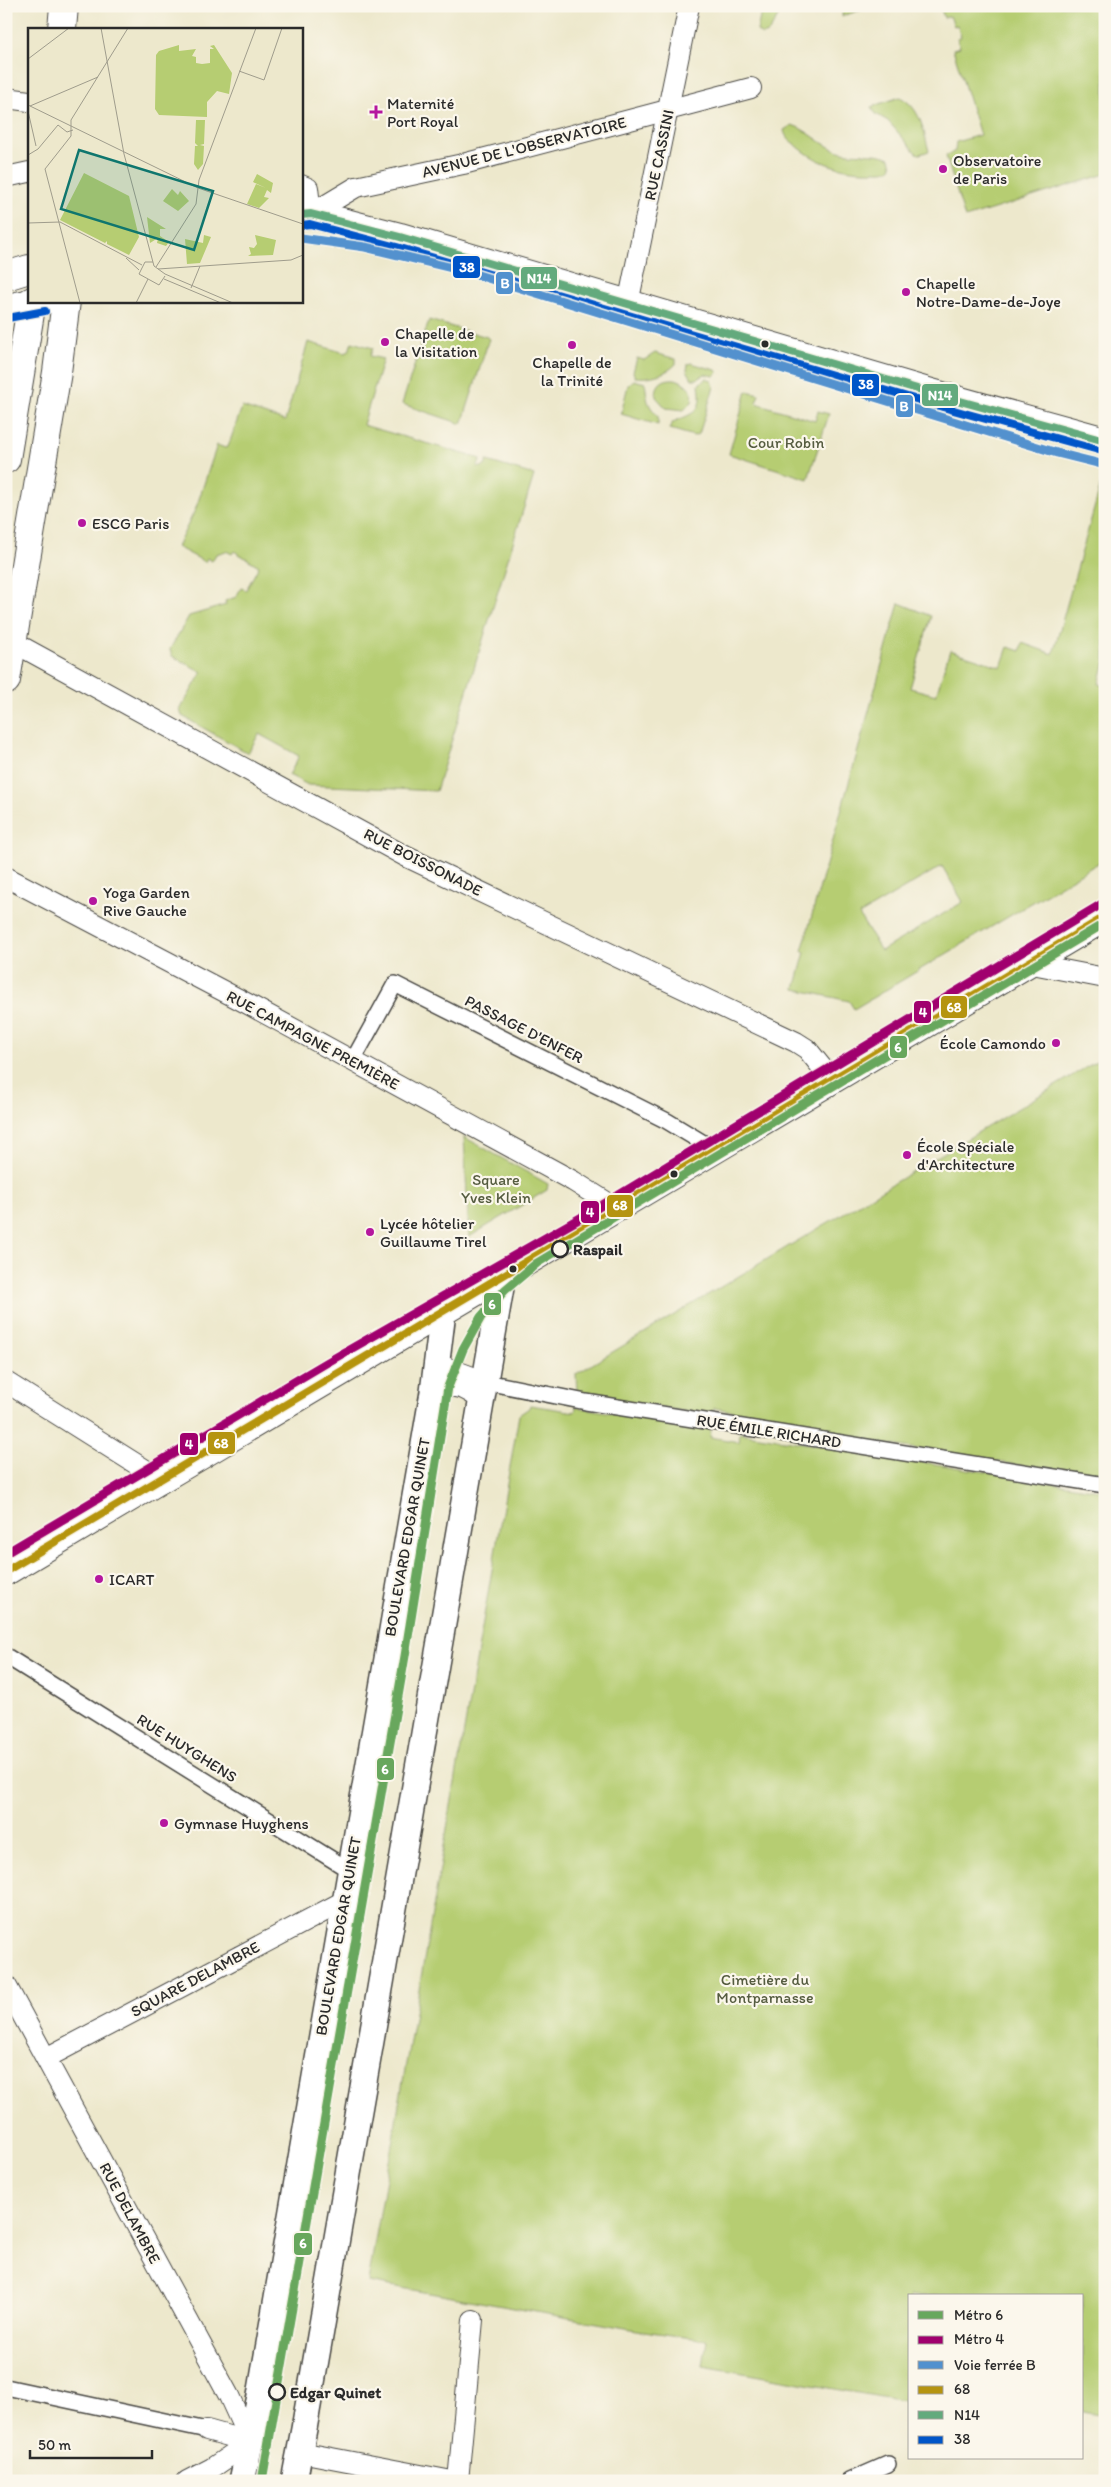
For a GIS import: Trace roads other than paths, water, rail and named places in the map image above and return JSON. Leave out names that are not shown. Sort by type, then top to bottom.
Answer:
[{"type":"main road","points":[[62,28],[64,6]]},
{"type":"main road","points":[[306,215],[400,237],[924,391],[1105,441]]},
{"type":"main road","points":[[6,276],[28,269]]},
{"type":"main road","points":[[6,680],[66,302]]},
{"type":"main road","points":[[6,459],[28,304]]},
{"type":"main road","points":[[6,1572],[1105,917]]},
{"type":"street","name":"RUE CASSINI","points":[[628,304],[689,6]]},
{"type":"street","name":"AVENUE DE L'OBSERVATOIRE","points":[[306,215],[356,187],[462,164],[751,88]]},
{"type":"street","points":[[6,98],[28,101]]},
{"type":"street","points":[[6,177],[28,172]]},
{"type":"street","points":[[302,185],[308,188],[306,215]]},
{"type":"street","name":"RUE BOISSONADE","points":[[13,642],[405,856],[796,1042],[807,1049],[832,1080]]},
{"type":"street","name":"RUE CAMPAGNE PREMIÈRE","points":[[6,877],[574,1181],[616,1208]]},
{"type":"street","points":[[1027,963],[1105,978]]},
{"type":"street","name":"PASSAGE D'ENFER","points":[[352,1062],[394,984],[667,1121],[715,1150]]},
{"type":"street","points":[[294,2481],[503,1276]]},
{"type":"street","name":"BOULEVARD EDGAR QUINET","points":[[242,2481],[350,1870],[432,1392],[443,1312]]},
{"type":"street","name":"RUE ÉMILE RICHARD","points":[[436,1364],[484,1391],[596,1404],[1105,1485]]},
{"type":"street","points":[[6,1382],[160,1479]]},
{"type":"street","points":[[432,1392],[451,1386],[484,1391]]},
{"type":"street","name":"RUE HUYGHENS","points":[[6,1656],[350,1870]]},
{"type":"street","name":"SQUARE DELAMBRE","points":[[46,2058],[344,1901]]},
{"type":"street","name":"RUE DELAMBRE","points":[[6,1986],[229,2396],[250,2442]]},
{"type":"street","points":[[458,2481],[473,2320]]},
{"type":"street","points":[[6,2387],[207,2430],[250,2442]]},
{"type":"street","points":[[187,2481],[212,2468],[250,2442]]},
{"type":"street","points":[[300,2452],[452,2481]]},
{"type":"street","points":[[849,2481],[888,2464]]},
{"type":"metro line","name":"4","points":[[6,1553],[326,1363],[584,1216],[1105,902]]},
{"type":"metro line","name":"6","points":[[262,2481],[405,1656],[448,1387],[463,1349],[481,1317],[505,1290],[537,1263],[1105,923]]},
{"type":"rail line","name":"B","points":[[302,238],[365,247],[465,271],[1057,453],[1105,465]]},
{"type":"place","name":"Maternité Port Royal","points":[[376,112]]},
{"type":"place","name":"Observatoire de Paris","points":[[943,169]]},
{"type":"place","name":"Chapelle Notre-Dame-de-Joye","points":[[906,292]]},
{"type":"place","name":"Chapelle de la Visitation","points":[[385,342]]},
{"type":"place","name":"Chapelle de la Trinité","points":[[572,345]]},
{"type":"place","name":"ESCG Paris","points":[[82,523]]},
{"type":"place","name":"Yoga Garden Rive Gauche","points":[[93,901]]},
{"type":"place","name":"École Camondo","points":[[1056,1043]]},
{"type":"place","name":"École Spéciale d'Architecture","points":[[907,1155]]},
{"type":"place","name":"Lycée hôtelier Guillaume Tirel","points":[[370,1232]]},
{"type":"place","name":"Raspail","points":[[560,1249]]},
{"type":"place","name":"ICART","points":[[99,1579]]},
{"type":"place","name":"Gymnase Huyghens","points":[[164,1823]]},
{"type":"place","name":"Edgar Quinet","points":[[277,2392]]},
{"type":"park label","name":"Cour Robin","points":[[786,442]]},
{"type":"park label","name":"Square Yves Klein","points":[[496,1188]]},
{"type":"park label","name":"Cimetière du Montparnasse","points":[[765,1988]]}]
